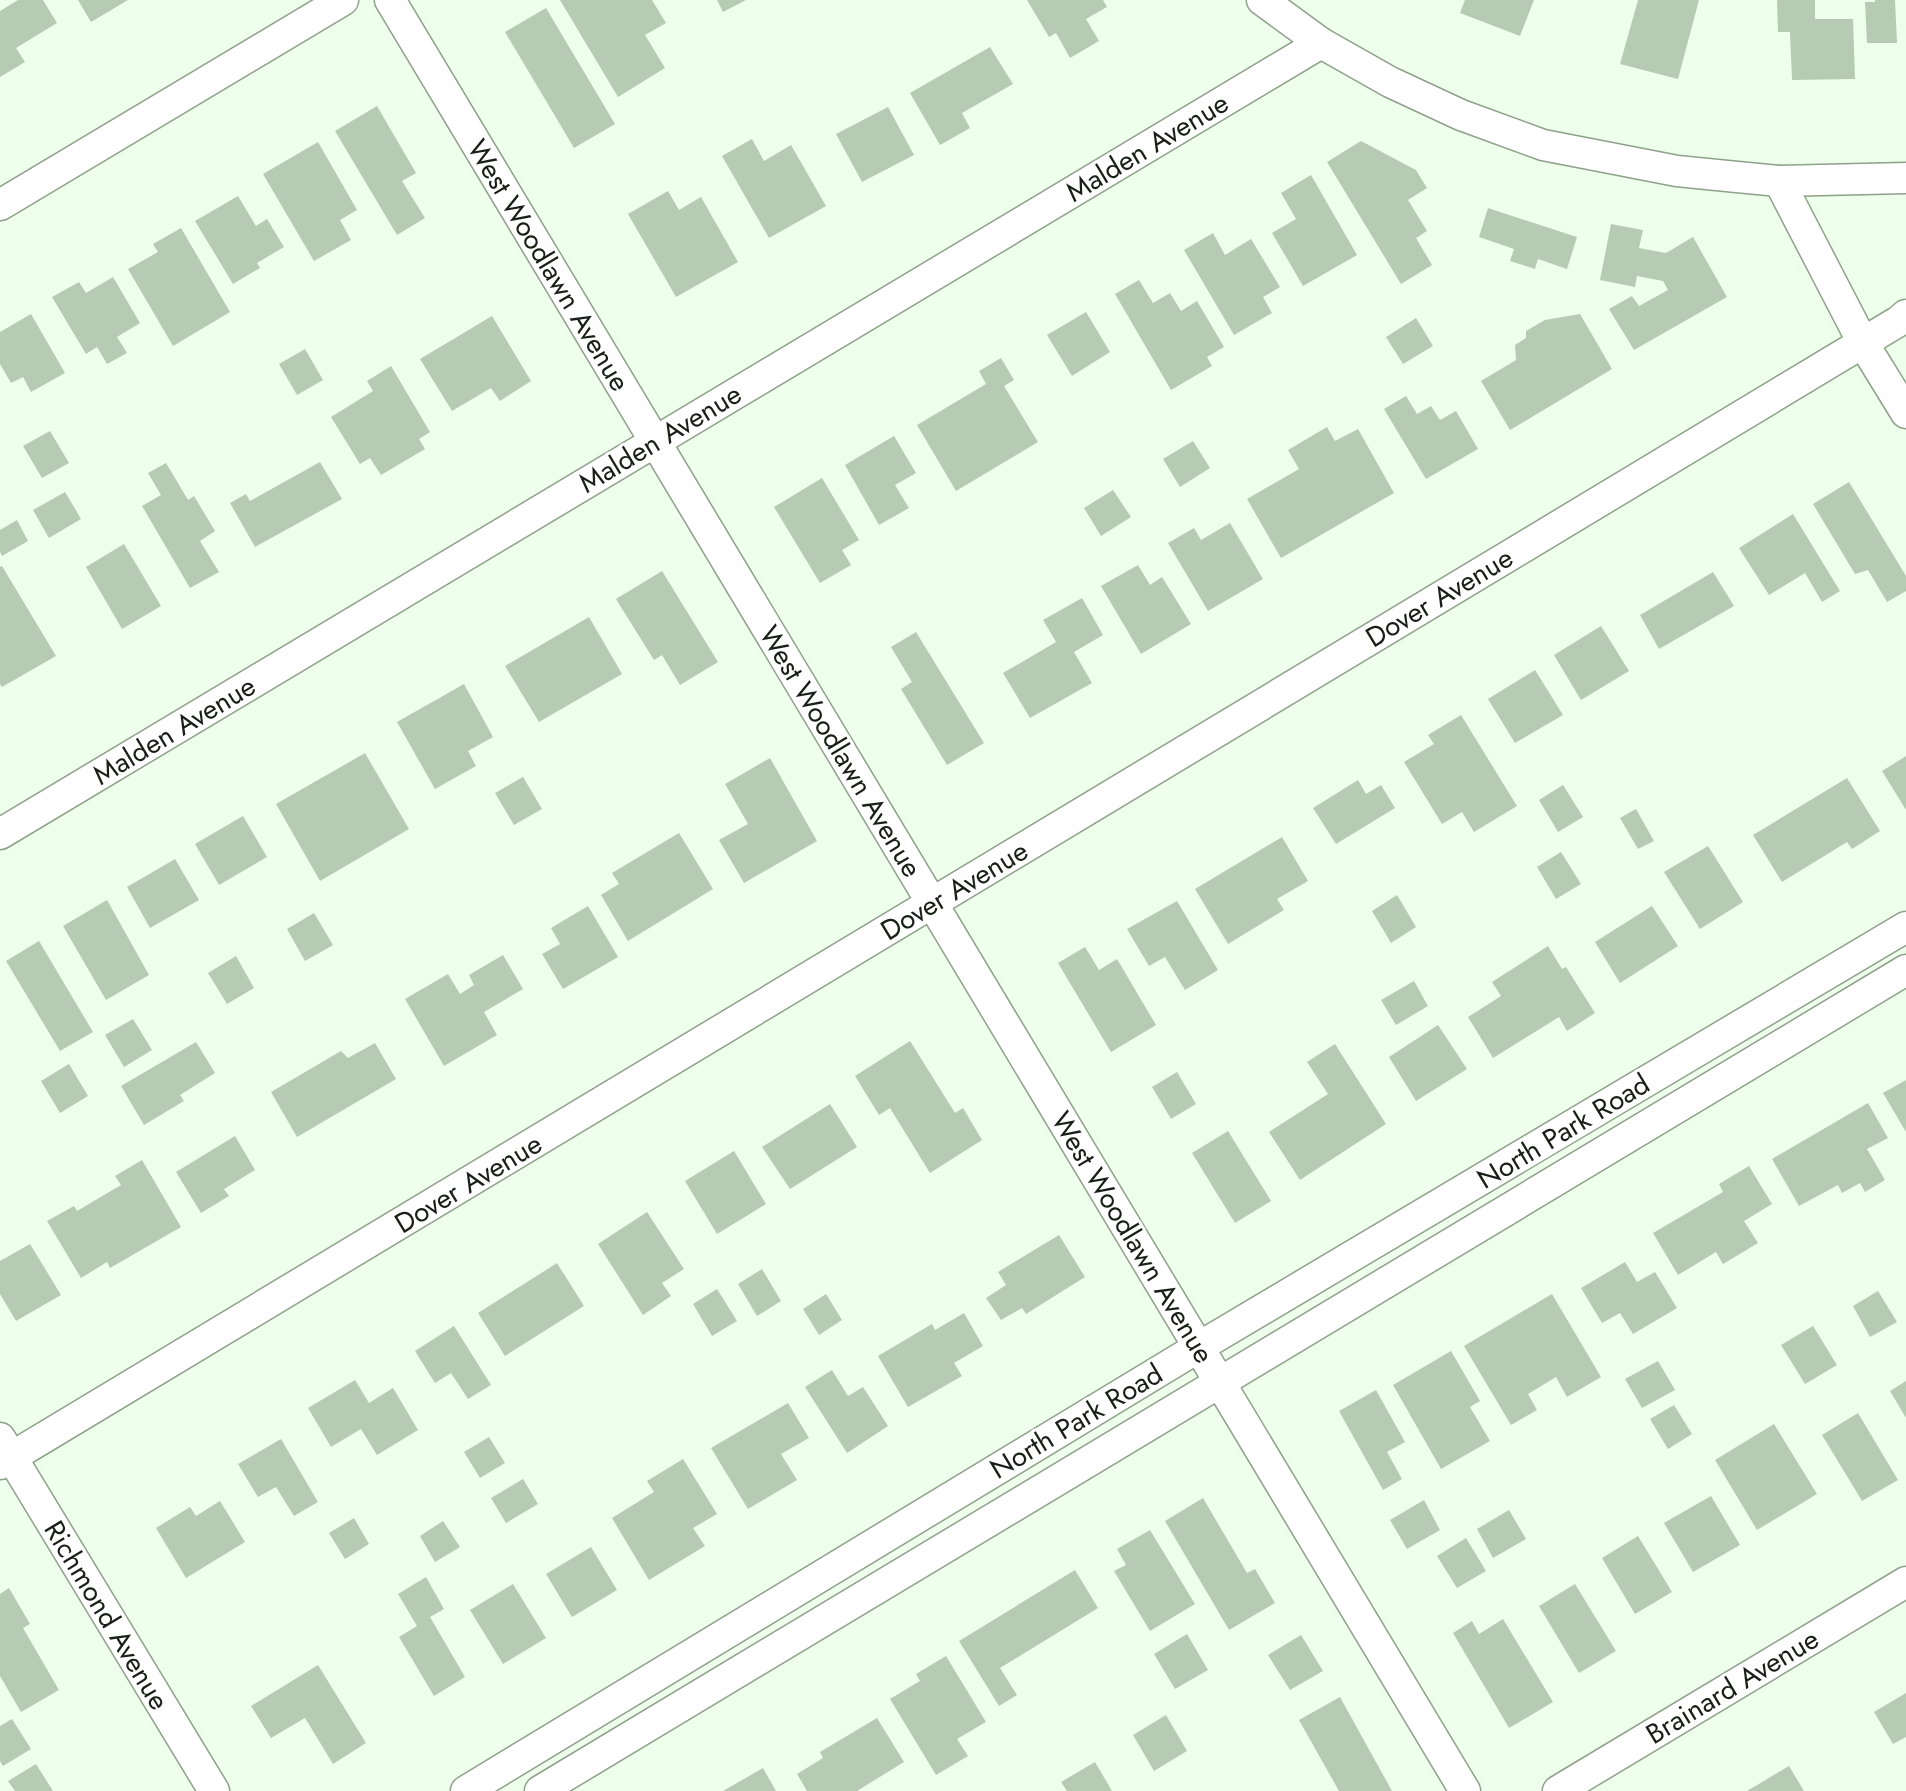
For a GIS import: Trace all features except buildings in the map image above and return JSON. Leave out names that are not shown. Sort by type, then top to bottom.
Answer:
[{"type":"street","points":[[0,205],[342,0]]},
{"type":"street","name":"West Woodlawn Avenue","points":[[390,0],[1465,1791]]},
{"type":"street","points":[[1262,0],[1321,43],[1390,82],[1461,115],[1543,145],[1677,172],[1779,181],[1906,178]]},
{"type":"street","name":"Malden Avenue","points":[[0,834],[1321,43]]},
{"type":"street","points":[[1779,181],[1863,343],[1906,413]]},
{"type":"street","name":"Dover Avenue","points":[[4,1453],[932,903],[1906,315]]},
{"type":"street","name":"North Park Road","points":[[466,1791],[1199,1347],[1906,927]]},
{"type":"street","name":"North Park Road","points":[[540,1791],[1906,970]]},
{"type":"street","name":"Richmond Avenue","points":[[4,1453],[214,1791]]},
{"type":"street","name":"Brainard Avenue","points":[[1558,1791],[1906,1582]]}]
